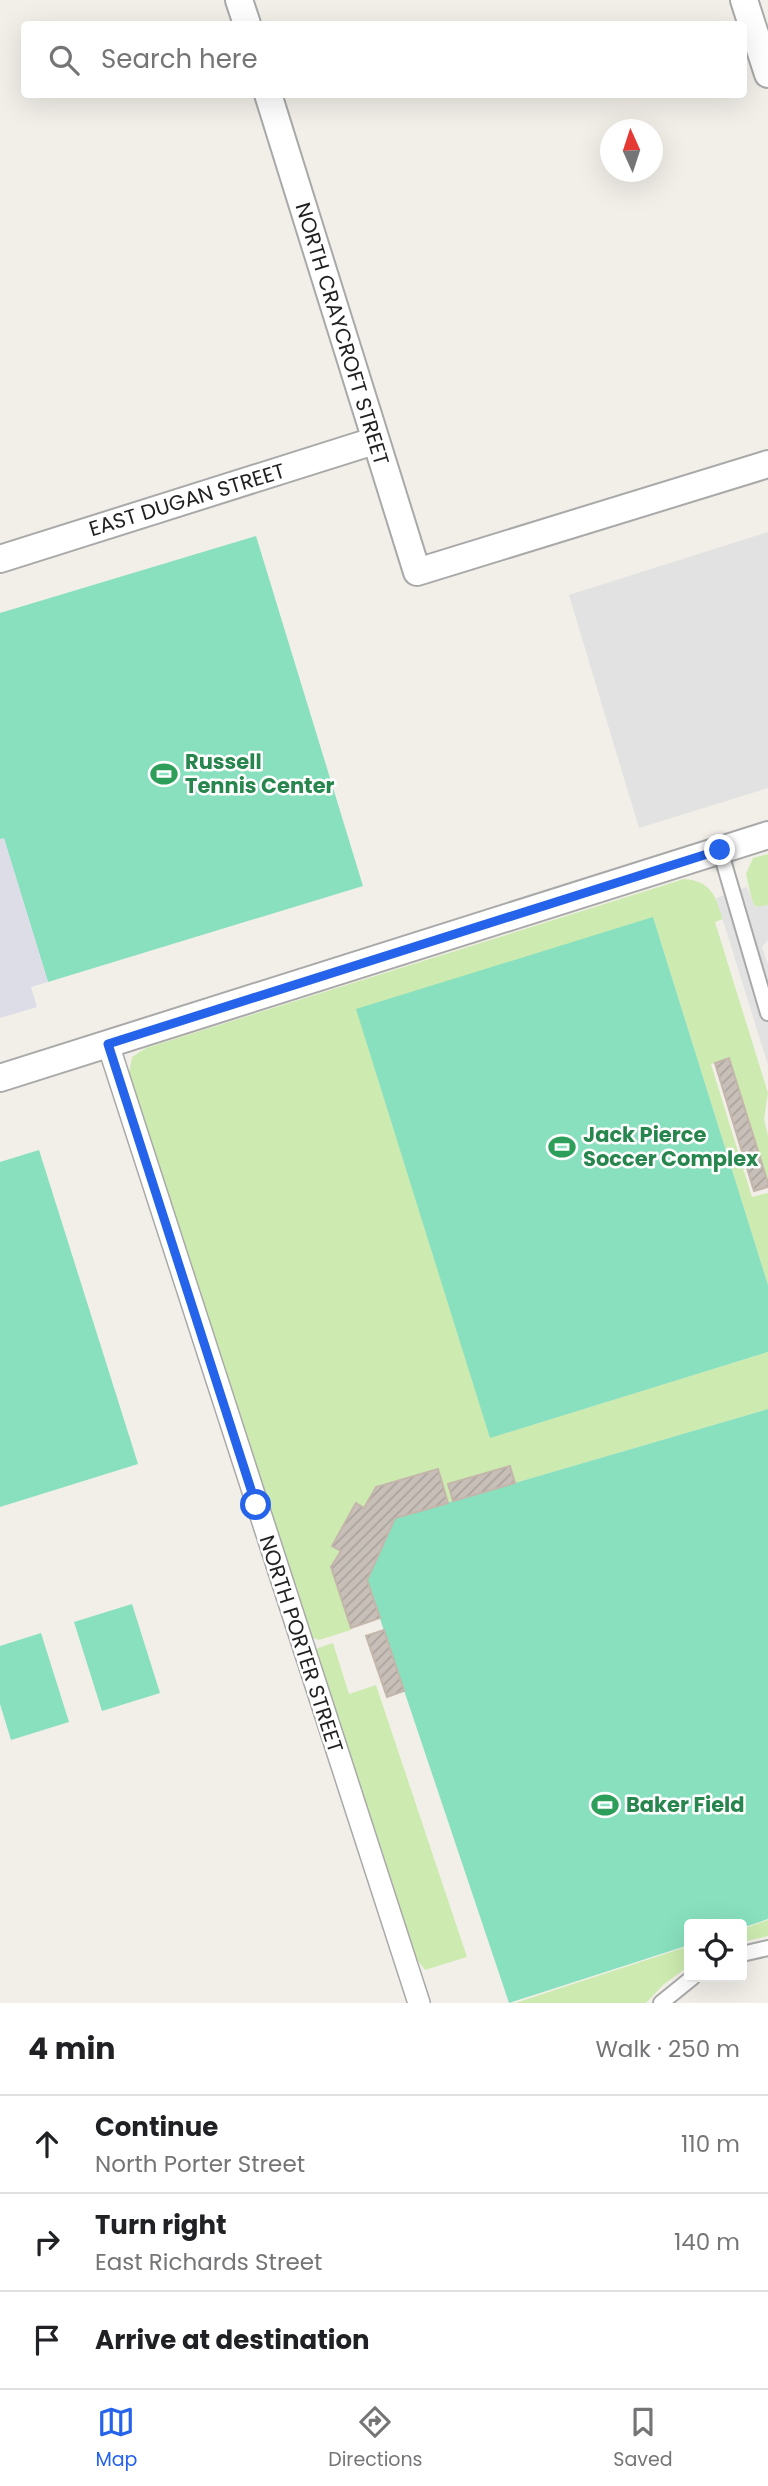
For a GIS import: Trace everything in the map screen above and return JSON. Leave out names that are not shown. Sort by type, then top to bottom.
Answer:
[{"type":"street","points":[[240,0],[246,21]]},
{"type":"street","points":[[744,0],[768,74]]},
{"type":"street","name":"NORTH CRAYCROFT STREET","points":[[269,98],[417,572],[768,464]]},
{"type":"street","name":"EAST DUGAN STREET","points":[[0,559],[374,441]]},
{"type":"street","points":[[0,1078],[768,835]]},
{"type":"street","name":"NORTH PORTER STREET","points":[[108,1044],[419,2003]]},
{"type":"lane","points":[[720,850],[768,1013]]},
{"type":"lane","points":[[747,1953],[768,1948]]},
{"type":"lane","points":[[661,2003],[687,1982]]},
{"type":"green space","name":"Russell Tennis Center","points":[[256,536],[363,886],[48,982],[4,839],[0,839],[0,613]]},
{"type":"green space","points":[[768,854],[768,905],[759,908],[753,905],[746,874],[753,858]]},
{"type":"green space","points":[[684,879],[706,886],[718,903],[723,919],[715,922],[768,1093],[764,1119],[768,1136],[768,1183],[729,1059],[711,1064],[752,1197],[768,1193],[768,1285],[653,917],[489,1438],[768,1352],[768,1409],[515,1483],[510,1466],[448,1484],[453,1501],[448,1503],[437,1469],[376,1487],[364,1508],[356,1503],[332,1546],[341,1551],[331,1567],[351,1630],[319,1640],[305,1635],[129,1074],[132,1057],[146,1048]]},
{"type":"green space","name":"Jack Pierce Soccer Complex","points":[[653,917],[768,1285],[768,1352],[490,1438],[356,1009]]},
{"type":"green space","points":[[39,1150],[138,1464],[0,1507],[0,1162]]},
{"type":"green space","name":"Baker Field","points":[[768,1409],[768,1919],[747,1926],[747,1919],[684,1919],[684,1947],[509,2003],[367,1580],[395,1518]]},
{"type":"green space","points":[[132,1604],[160,1693],[102,1711],[74,1622]]},
{"type":"green space","points":[[41,1633],[69,1722],[11,1740],[0,1704],[0,1646]]},
{"type":"green space","points":[[333,1643],[349,1694],[376,1685],[467,1957],[425,1970],[404,1942],[312,1657],[318,1648]]},
{"type":"green space","points":[[768,1920],[768,1936],[747,1941],[747,1927]]},
{"type":"green space","points":[[684,1948],[684,1970],[663,1985],[646,2003],[515,2003]]},
{"type":"shaded area","points":[[768,532],[768,788],[639,828],[569,595]]},
{"type":"shaded area","points":[[4,838],[48,982],[31,987],[37,1007],[0,1018],[0,839]]},
{"type":"shaded area","points":[[747,887],[755,907],[768,905],[768,940],[762,947],[768,965],[768,1065],[716,898]]},
{"type":"building","points":[[729,1058],[768,1183],[768,1187],[754,1191],[715,1063]]},
{"type":"building","points":[[510,1466],[515,1483],[453,1501],[448,1484]]},
{"type":"building","points":[[438,1469],[448,1503],[395,1518],[367,1580],[380,1618],[351,1628],[331,1567],[341,1551],[332,1546],[356,1503],[364,1508],[376,1487]]},
{"type":"building","points":[[384,1630],[404,1691],[387,1697],[366,1636]]},
{"type":"place","name":"Russell Tennis Center","points":[[164,774]]},
{"type":"place","name":"Jack Pierce Soccer Complex","points":[[562,1147]]},
{"type":"place","name":"Baker Field","points":[[605,1805]]},
{"type":"route","points":[[256,1505],[108,1044],[720,850]]}]
